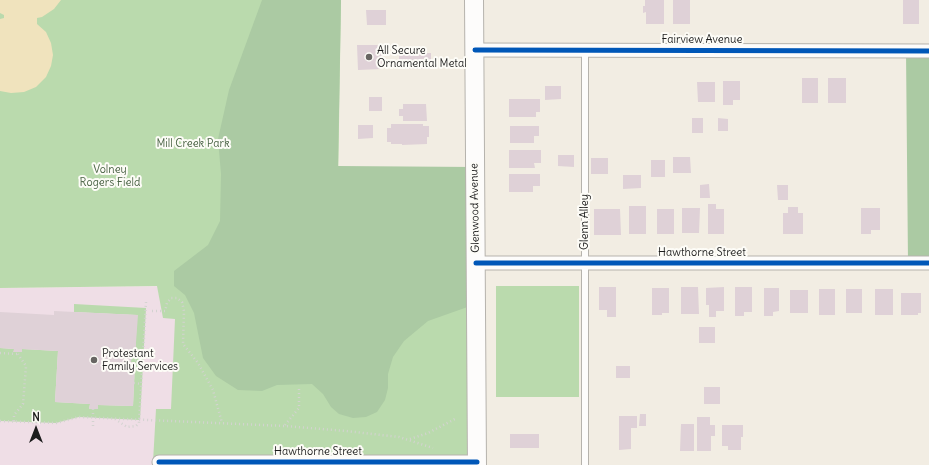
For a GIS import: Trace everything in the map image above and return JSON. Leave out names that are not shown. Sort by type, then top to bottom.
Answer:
[{"type":"main road","name":"Glenwood Avenue","points":[[474,0],[477,464]]},
{"type":"street","name":"Fairview Avenue","points":[[475,50],[929,51]]},
{"type":"street","name":"Hawthorne Street","points":[[476,263],[929,263]]},
{"type":"street","name":"Hawthorne Street","points":[[159,462],[477,464]]},
{"type":"lane","name":"Glenn Alley","points":[[585,50],[585,465]]},
{"type":"path","points":[[152,311],[165,311],[171,298],[177,298],[182,302],[184,312],[183,344],[198,363],[213,390],[222,423]]},
{"type":"path","points":[[115,419],[127,427],[132,427],[139,423],[140,420],[146,302]]},
{"type":"path","points":[[0,353],[18,353],[26,366],[23,404],[14,415],[14,421]]},
{"type":"path","points":[[131,359],[143,360]]},
{"type":"path","points":[[134,383],[142,384]]},
{"type":"path","points":[[285,426],[299,408],[299,389]]},
{"type":"path","points":[[93,409],[93,426]]},
{"type":"path","points":[[0,421],[56,423],[79,417],[285,426],[399,437],[435,448]]},
{"type":"path","points":[[409,440],[428,433],[457,418]]},
{"type":"shaded area","points":[[174,286],[194,313],[159,465],[0,465],[0,288]]},
{"type":"green space","name":"Mill Creek Park","points":[[0,0],[341,0],[338,187],[475,187],[477,462],[153,462],[156,409],[171,409],[175,319],[163,318],[157,286],[0,288]]},
{"type":"green space","points":[[262,0],[341,0],[338,166],[475,167],[476,304],[428,321],[404,341],[393,357],[388,374],[388,388],[385,400],[377,412],[366,417],[353,418],[339,414],[331,407],[323,394],[312,384],[277,385],[262,391],[238,390],[216,376],[203,358],[194,313],[185,295],[174,286],[174,271],[208,245],[220,221],[221,174],[218,139],[229,90]]},
{"type":"green space","points":[[906,51],[929,51],[929,263],[908,263]]},
{"type":"green space","points":[[496,286],[579,286],[579,397],[496,397]]},
{"type":"green space","points":[[74,304],[146,308],[140,420],[79,417],[56,423],[0,421],[0,348],[14,349],[14,352],[22,352],[22,349],[58,351],[55,402],[90,404],[89,409],[98,409],[98,405],[133,406],[135,362],[131,362],[131,356],[135,356],[137,315],[74,312]]},
{"type":"sand","points":[[0,0],[61,0],[54,9],[42,17],[37,18],[37,24],[46,32],[51,43],[53,55],[51,66],[46,77],[36,87],[24,92],[11,93],[0,91],[0,19],[4,18],[4,15],[0,13]]},
{"type":"building","points":[[645,0],[664,0],[664,24],[646,24],[646,12],[643,13]]},
{"type":"building","points":[[673,0],[690,0],[690,24],[673,24]]},
{"type":"building","points":[[903,0],[919,0],[919,24],[903,24]]},
{"type":"building","points":[[366,10],[386,10],[386,25],[367,25]]},
{"type":"building","name":"All Secure Ornamental Metal","points":[[357,45],[381,45],[382,69],[358,70]]},
{"type":"building","points":[[399,53],[431,53],[431,69],[399,69]]},
{"type":"building","points":[[802,78],[818,78],[818,103],[802,103]]},
{"type":"building","points":[[828,78],[846,78],[846,103],[828,103]]},
{"type":"building","points":[[723,81],[740,81],[740,100],[733,100],[733,105],[723,105]]},
{"type":"building","points":[[697,82],[715,82],[715,102],[698,102]]},
{"type":"building","points":[[545,86],[561,86],[561,99],[545,100]]},
{"type":"building","points":[[369,97],[382,97],[382,111],[369,111]]},
{"type":"building","points":[[509,99],[540,99],[540,112],[536,112],[536,117],[509,117]]},
{"type":"building","points":[[403,104],[426,104],[427,121],[403,121],[403,116],[399,116],[399,109],[403,109]]},
{"type":"building","points":[[692,118],[703,118],[703,133],[692,133]]},
{"type":"building","points":[[718,118],[728,119],[728,131],[718,131]]},
{"type":"building","points":[[391,124],[423,124],[423,126],[429,126],[429,137],[427,137],[427,144],[402,145],[387,142],[387,128],[391,128]]},
{"type":"building","points":[[358,125],[373,125],[373,138],[358,139]]},
{"type":"building","points":[[510,126],[539,126],[539,136],[534,136],[534,143],[510,143]]},
{"type":"building","points":[[509,150],[541,150],[541,163],[534,163],[535,168],[509,168]]},
{"type":"building","points":[[558,155],[574,155],[574,167],[558,166]]},
{"type":"building","points":[[673,157],[690,157],[691,173],[673,173]]},
{"type":"building","points":[[591,158],[608,158],[608,174],[591,174]]},
{"type":"building","points":[[651,160],[665,160],[665,177],[651,177]]},
{"type":"building","points":[[509,174],[540,174],[540,186],[533,186],[533,192],[509,192]]},
{"type":"building","points":[[623,175],[641,175],[641,188],[623,189]]},
{"type":"building","points":[[709,184],[710,198],[700,198],[700,185]]},
{"type":"building","points":[[777,185],[788,185],[788,200],[778,200]]},
{"type":"building","points":[[708,204],[716,204],[716,209],[724,209],[724,234],[708,234]]},
{"type":"building","points":[[629,206],[646,206],[646,234],[629,234]]},
{"type":"building","points":[[788,207],[798,207],[798,213],[803,213],[803,234],[783,234],[783,213],[788,213]]},
{"type":"building","points":[[682,208],[700,208],[699,233],[682,233]]},
{"type":"building","points":[[861,208],[880,208],[880,230],[871,230],[871,234],[861,234]]},
{"type":"building","points":[[594,209],[620,209],[621,235],[594,235]]},
{"type":"building","points":[[657,209],[674,209],[674,234],[657,234]]},
{"type":"building","points":[[599,287],[616,287],[616,317],[607,317],[607,310],[599,310]]},
{"type":"building","points":[[681,287],[698,287],[699,314],[681,314]]},
{"type":"building","points":[[724,287],[724,311],[716,311],[716,317],[709,317],[709,305],[706,305],[706,288]]},
{"type":"building","points":[[735,287],[752,287],[752,312],[744,312],[744,316],[735,316]]},
{"type":"building","points":[[652,288],[669,288],[669,313],[652,315]]},
{"type":"building","points":[[764,288],[779,288],[779,311],[773,312],[773,316],[764,316]]},
{"type":"building","points":[[819,289],[835,289],[835,315],[819,315]]},
{"type":"building","points":[[846,289],[862,289],[862,313],[846,313]]},
{"type":"building","points":[[875,289],[893,289],[893,315],[875,315]]},
{"type":"building","points":[[790,290],[808,290],[808,313],[790,313]]},
{"type":"building","points":[[901,293],[921,293],[921,313],[918,313],[918,315],[901,315]]},
{"type":"building","name":"Protestant Family Services","points":[[54,311],[138,315],[135,356],[131,356],[131,362],[135,362],[133,406],[98,405],[98,409],[89,409],[90,404],[55,402],[58,351],[22,349],[22,352],[13,352],[14,349],[0,348],[0,312],[54,315]]},
{"type":"building","points":[[699,327],[715,327],[715,343],[699,343]]},
{"type":"building","points":[[616,366],[630,366],[630,378],[616,378]]},
{"type":"building","points":[[704,387],[720,387],[720,404],[704,404]]},
{"type":"building","points":[[640,414],[646,414],[646,426],[639,426]]},
{"type":"building","points":[[619,416],[637,416],[637,428],[631,428],[631,449],[619,450]]},
{"type":"building","points":[[697,417],[710,417],[710,425],[715,425],[715,436],[711,436],[711,451],[697,451]]},
{"type":"building","points":[[681,424],[694,424],[694,451],[680,451]]},
{"type":"building","points":[[722,425],[743,425],[741,450],[728,450],[728,446],[722,446]]},
{"type":"building","points":[[510,434],[539,434],[539,448],[510,448]]},
{"type":"cycle path","points":[[475,50],[929,51]]},
{"type":"cycle path","points":[[476,263],[929,263]]},
{"type":"cycle path","points":[[159,462],[477,462]]},
{"type":"place","name":"All Secure Ornamental Metal","points":[[369,57]]},
{"type":"place","name":"Protestant Family Services","points":[[94,360]]},
{"type":"park label","name":"Volney Rogers Field","points":[[110,176]]}]
